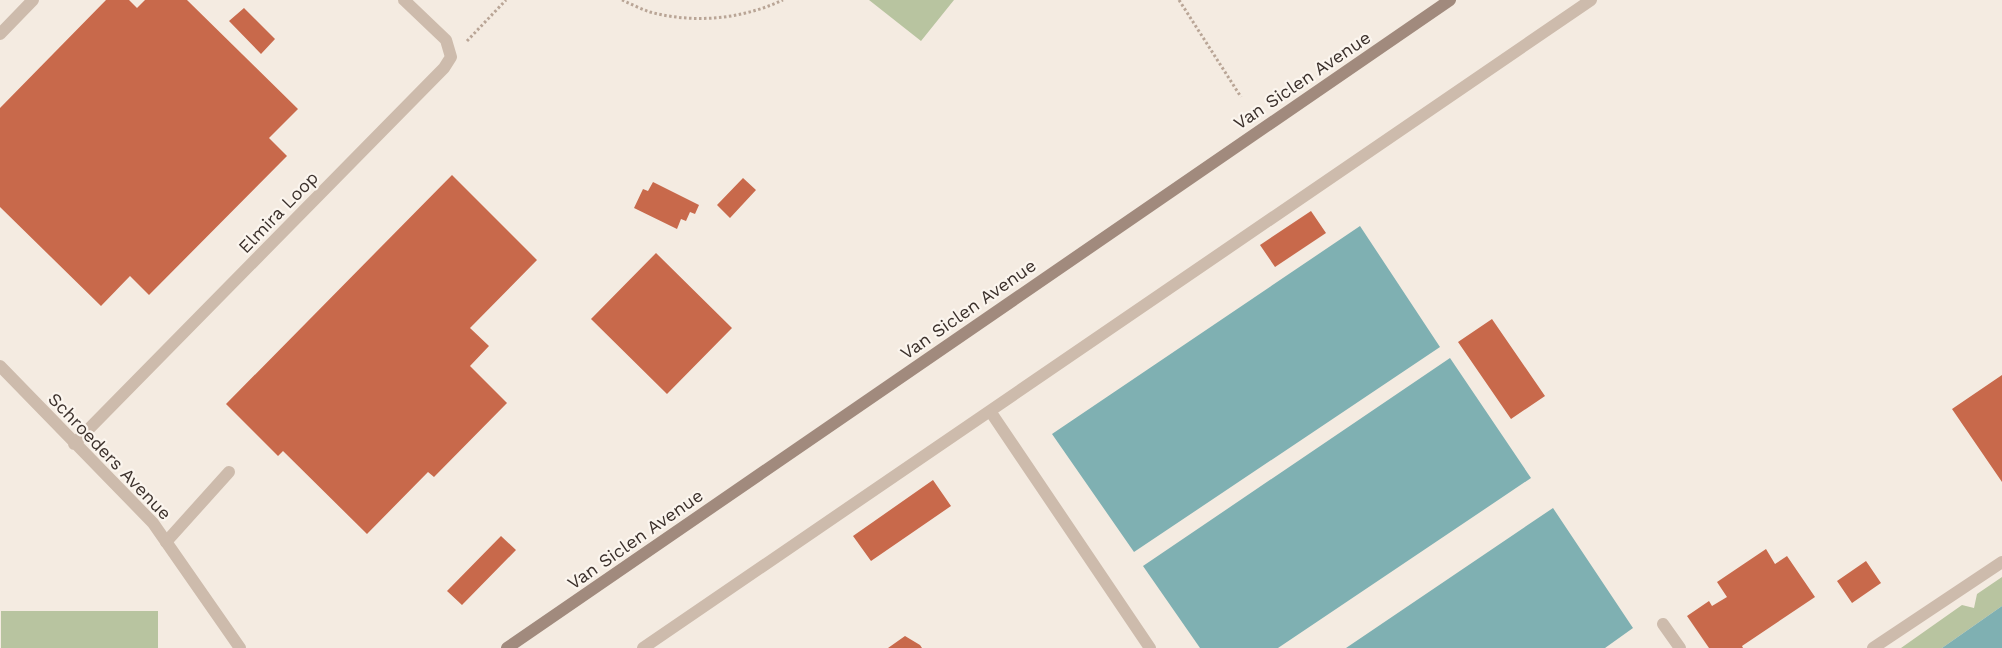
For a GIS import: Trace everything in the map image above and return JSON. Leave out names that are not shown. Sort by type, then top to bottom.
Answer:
[{"type":"street","points":[[0,34],[33,0]]},
{"type":"street","points":[[404,0],[446,40],[451,57]]},
{"type":"street","name":"Van Siclen Avenue","points":[[507,648],[1450,0]]},
{"type":"street","points":[[644,648],[1591,0]]},
{"type":"street","name":"Elmira Loop","points":[[74,444],[444,68],[451,57]]},
{"type":"street","name":"Schroeders Avenue","points":[[0,366],[153,524],[240,648]]},
{"type":"street","points":[[990,411],[1150,648]]},
{"type":"street","points":[[166,542],[229,472]]},
{"type":"street","points":[[1873,648],[2002,562]]},
{"type":"street","points":[[1663,624],[1680,648]]},
{"type":"path","points":[[451,57],[506,0]]},
{"type":"path","points":[[622,0],[650,12],[697,19],[733,16],[765,8],[783,0]]},
{"type":"path","points":[[1179,0],[1241,96]]},
{"type":"green space","points":[[869,0],[954,0],[921,41]]},
{"type":"green space","points":[[2002,577],[2002,606],[1942,648],[1901,648],[1962,605],[1974,608],[1977,594]]},
{"type":"green space","points":[[1,611],[158,611],[158,648],[1,648]]},
{"type":"water","points":[[1360,226],[1440,347],[1134,552],[1052,434]]},
{"type":"water","points":[[1450,358],[1531,478],[1278,648],[1200,648],[1143,566]]},
{"type":"water","points":[[1553,508],[1633,628],[1605,648],[1346,648]]},
{"type":"water","points":[[2002,606],[2002,648],[1942,648]]},
{"type":"building","points":[[106,0],[129,0],[137,8],[145,0],[187,0],[298,109],[269,138],[287,156],[149,295],[130,276],[101,306],[0,207],[0,108]]},
{"type":"building","points":[[244,8],[275,39],[261,54],[229,21]]},
{"type":"building","points":[[452,175],[537,260],[470,328],[489,346],[470,366],[507,403],[434,477],[428,472],[367,534],[283,451],[278,456],[226,404]]},
{"type":"building","points":[[743,178],[756,190],[730,218],[717,205]]},
{"type":"building","points":[[653,182],[699,205],[695,214],[690,212],[686,221],[681,219],[677,229],[634,208],[643,189],[648,191]]},
{"type":"building","points":[[1311,211],[1326,233],[1275,267],[1260,245]]},
{"type":"building","points":[[656,253],[732,328],[667,394],[591,319]]},
{"type":"building","points":[[1492,319],[1545,396],[1511,419],[1458,342]]},
{"type":"building","points":[[2002,375],[2002,482],[1952,409]]},
{"type":"building","points":[[933,480],[951,506],[871,561],[853,536]]},
{"type":"building","points":[[501,536],[516,550],[462,605],[447,591]]},
{"type":"building","points":[[1766,549],[1775,564],[1787,556],[1815,597],[1742,646],[1743,648],[1709,648],[1687,616],[1709,601],[1712,606],[1727,597],[1717,582]]},
{"type":"building","points":[[1866,561],[1881,583],[1852,603],[1837,581]]},
{"type":"building","points":[[905,636],[922,648],[888,648]]}]
